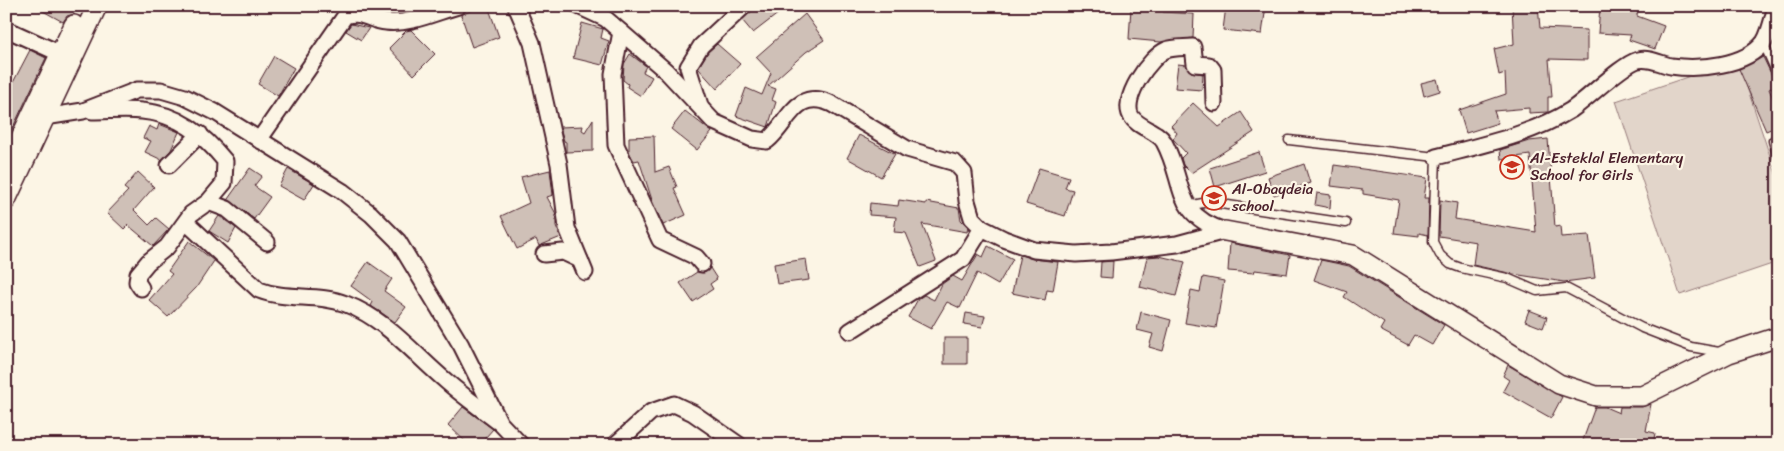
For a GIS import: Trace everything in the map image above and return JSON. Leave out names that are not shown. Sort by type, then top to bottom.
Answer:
[{"type":"street","points":[[8,162],[83,6]]},
{"type":"street","points":[[6,200],[97,6]]},
{"type":"street","points":[[259,140],[345,16],[356,12],[385,22],[395,22],[458,6]]},
{"type":"street","points":[[516,6],[532,43],[558,164],[567,228],[582,266],[563,252],[544,254]]},
{"type":"street","points":[[578,6],[597,9],[666,71],[714,122],[760,142],[767,141],[773,136],[799,104],[811,100],[826,101],[907,149],[947,160],[961,168],[966,179],[972,218],[982,228],[1004,239],[1034,250],[1076,254],[1177,244],[1225,231]]},
{"type":"street","points":[[700,108],[688,67],[701,46],[744,6]]},
{"type":"street","points":[[1436,156],[1495,141],[1550,122],[1592,94],[1626,66],[1639,60],[1651,60],[1671,66],[1696,67],[1732,63],[1764,42],[1776,6]]},
{"type":"street","points":[[6,29],[60,54]]},
{"type":"street","points":[[621,32],[613,74],[616,146],[661,244],[696,257],[702,264]]},
{"type":"street","points":[[1214,103],[1213,70],[1209,65],[1195,64],[1193,48],[1168,49],[1156,56],[1146,68],[1130,98],[1130,115],[1162,140],[1188,206],[1199,220],[1225,231],[1353,255],[1559,384],[1596,396],[1642,396],[1729,354],[1778,337]]},
{"type":"street","points":[[83,111],[137,90],[161,90],[185,97],[215,112],[342,191],[371,214],[398,241],[461,345],[500,423]]},
{"type":"street","points":[[45,117],[83,111],[141,110],[159,113],[193,128],[225,161],[224,183],[208,202],[190,214],[167,246],[148,262],[138,274],[137,282],[141,288]]},
{"type":"street","points":[[169,166],[200,134]]},
{"type":"street","points":[[208,202],[227,209],[267,242]]},
{"type":"street","points":[[186,222],[259,290],[272,295],[332,300],[360,310],[397,336],[447,382],[500,423],[521,445]]},
{"type":"street","points":[[850,331],[963,259],[982,228]]},
{"type":"street","points":[[615,445],[651,412],[674,404],[693,413],[739,445]]},
{"type":"lane","points":[[1764,42],[1778,76]]},
{"type":"lane","points":[[1778,136],[1773,141],[1778,157]]},
{"type":"lane","points":[[1289,140],[1436,156],[1433,242],[1440,255],[1450,264],[1507,278],[1537,291],[1566,288],[1642,328],[1691,347],[1729,354]]},
{"type":"lane","points":[[1188,206],[1208,202],[1346,223]]},
{"type":"shaded area","points":[[1738,60],[1778,180],[1778,262],[1680,295],[1616,101]]},
{"type":"building","points":[[34,6],[78,6],[74,14],[67,16],[63,22]]},
{"type":"building","points":[[482,6],[488,6],[499,37],[472,47],[461,15]]},
{"type":"building","points":[[753,6],[788,6],[753,33],[742,20]]},
{"type":"building","points":[[1226,6],[1266,6],[1262,34],[1223,30]]},
{"type":"building","points":[[1512,6],[1538,6],[1540,28],[1587,30],[1587,60],[1549,59],[1552,97],[1548,97],[1548,112],[1529,113],[1529,108],[1494,111],[1498,123],[1466,133],[1459,110],[1506,94],[1505,73],[1499,75],[1494,49],[1514,44]]},
{"type":"building","points":[[1600,6],[1638,6],[1637,16],[1664,26],[1655,49],[1629,40],[1631,35],[1598,33]]},
{"type":"building","points":[[1131,7],[1194,14],[1193,38],[1161,42],[1129,39]]},
{"type":"building","points":[[805,14],[824,40],[806,52],[768,86],[776,89],[772,100],[776,102],[768,127],[736,116],[746,88],[762,95],[771,73],[756,57]]},
{"type":"building","points":[[582,23],[603,29],[601,38],[609,41],[602,65],[573,58]]},
{"type":"building","points":[[351,24],[369,28],[361,40],[346,31]]},
{"type":"building","points":[[411,30],[435,54],[414,75],[389,48],[406,31]]},
{"type":"building","points":[[717,44],[740,64],[717,89],[698,68],[708,52]]},
{"type":"building","points":[[30,50],[46,58],[6,142],[6,96]]},
{"type":"building","points":[[630,54],[646,66],[643,72],[652,77],[641,96],[627,87],[628,84],[623,80],[624,64]]},
{"type":"building","points":[[274,56],[294,68],[278,96],[258,84]]},
{"type":"building","points":[[1763,57],[1773,78],[1778,82],[1778,85],[1769,89],[1778,110],[1778,126],[1766,131],[1739,69]]},
{"type":"building","points":[[1178,64],[1186,65],[1191,72],[1203,74],[1202,90],[1175,88]]},
{"type":"building","points":[[1437,79],[1440,91],[1424,96],[1421,83]]},
{"type":"building","points":[[1193,103],[1219,127],[1241,112],[1254,132],[1191,173],[1183,165],[1181,158],[1186,153],[1173,139],[1177,133],[1171,126]]},
{"type":"building","points":[[685,111],[712,132],[697,150],[671,129]]},
{"type":"building","points":[[593,119],[593,151],[566,152],[566,142],[560,127],[583,126],[582,130],[585,132]]},
{"type":"building","points":[[159,124],[179,132],[171,150],[162,160],[145,152],[151,141],[143,138],[149,126],[157,130]]},
{"type":"building","points":[[859,135],[895,154],[881,177],[847,158]]},
{"type":"building","points":[[654,136],[655,172],[669,167],[677,187],[674,188],[686,215],[663,225],[653,203],[639,160],[634,161],[629,152],[629,137]]},
{"type":"building","points":[[1548,139],[1555,227],[1560,226],[1561,237],[1589,235],[1595,278],[1564,282],[1513,274],[1473,265],[1476,242],[1439,236],[1440,200],[1457,203],[1455,219],[1536,232],[1530,155],[1501,159],[1500,150],[1529,141]]},
{"type":"building","points":[[1259,152],[1265,171],[1215,187],[1210,168]]},
{"type":"building","points":[[1304,164],[1310,183],[1274,195],[1268,177]]},
{"type":"building","points":[[1334,165],[1427,178],[1424,198],[1429,198],[1428,235],[1419,233],[1419,236],[1394,233],[1399,200],[1363,194],[1363,190],[1331,186]]},
{"type":"building","points":[[250,168],[262,176],[254,186],[270,197],[254,219],[228,199]]},
{"type":"building","points":[[1039,168],[1069,177],[1065,188],[1073,190],[1065,216],[1026,204]]},
{"type":"building","points":[[288,169],[314,184],[304,200],[279,186]]},
{"type":"building","points":[[550,170],[553,195],[547,197],[556,214],[556,226],[561,237],[539,246],[536,239],[517,249],[501,216],[529,203],[521,177]]},
{"type":"building","points":[[138,172],[154,187],[134,210],[149,225],[156,218],[169,229],[153,246],[128,225],[124,229],[107,213],[128,191],[124,188]]},
{"type":"building","points":[[1317,193],[1331,195],[1330,208],[1315,205]]},
{"type":"building","points":[[899,200],[926,204],[926,202],[959,208],[961,220],[968,227],[967,232],[922,224],[936,261],[920,267],[906,233],[894,232],[896,217],[869,215],[870,203],[898,206]]},
{"type":"building","points":[[219,216],[236,228],[228,243],[209,231]]},
{"type":"building","points":[[189,241],[214,261],[196,288],[168,317],[149,300],[172,274],[168,271]]},
{"type":"building","points":[[1230,243],[1290,255],[1287,274],[1255,270],[1254,273],[1228,271]]},
{"type":"building","points":[[988,246],[1013,259],[998,285],[977,273],[960,308],[947,302],[931,329],[908,317],[918,299],[924,295],[934,300],[942,284],[953,276],[962,281],[978,254],[983,257]]},
{"type":"building","points":[[1020,255],[1033,259],[1058,262],[1053,291],[1047,290],[1045,300],[1012,293]]},
{"type":"building","points":[[1159,256],[1185,262],[1176,296],[1140,287],[1147,257]]},
{"type":"building","points":[[806,259],[809,280],[777,284],[774,264]]},
{"type":"building","points":[[1321,260],[1349,266],[1444,325],[1432,345],[1414,335],[1408,345],[1380,330],[1384,323],[1344,297],[1347,292],[1314,280]]},
{"type":"building","points":[[1113,261],[1112,278],[1100,277],[1101,262]]},
{"type":"building","points":[[368,262],[392,279],[384,291],[406,307],[395,322],[371,306],[373,302],[351,286]]},
{"type":"building","points":[[710,268],[717,279],[710,284],[713,289],[693,302],[680,283],[697,272],[704,273]]},
{"type":"building","points":[[1203,277],[1224,281],[1216,328],[1185,323],[1191,290],[1200,292]]},
{"type":"building","points":[[1529,310],[1547,317],[1543,328],[1525,321]]},
{"type":"building","points":[[1141,312],[1171,320],[1163,351],[1149,347],[1153,334],[1137,330]]},
{"type":"building","points":[[966,313],[985,316],[982,327],[964,324]]},
{"type":"building","points":[[944,338],[967,338],[967,364],[944,364]]},
{"type":"building","points":[[1508,365],[1562,397],[1551,418],[1503,391],[1509,380],[1503,376]]},
{"type":"building","points":[[1651,404],[1646,431],[1655,433],[1653,445],[1616,441],[1615,445],[1593,445],[1583,440],[1595,407],[1605,407],[1619,413],[1620,407],[1642,407]]},
{"type":"building","points":[[463,407],[493,429],[479,445],[469,445],[448,425]]},
{"type":"place","name":"Al-Esteklal Elementary School for Girls","points":[[1512,167]]},
{"type":"place","name":"Al-Obaydeia school","points":[[1214,198]]}]
